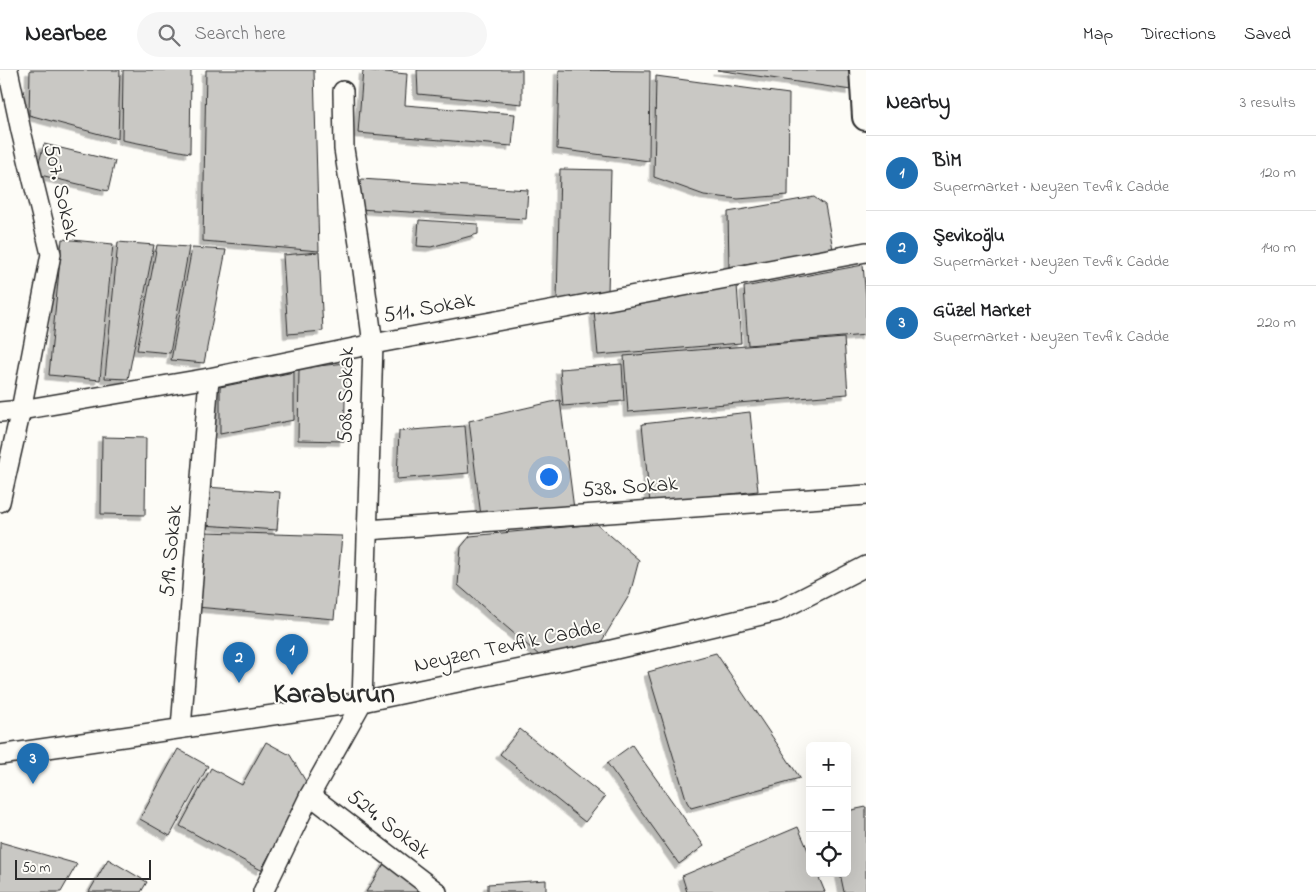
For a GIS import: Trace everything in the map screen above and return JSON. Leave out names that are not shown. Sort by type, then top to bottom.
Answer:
[{"type":"street","name":"507. Sokak","points":[[0,502],[21,410],[51,254],[8,70]]},
{"type":"street","points":[[863,70],[866,117]]},
{"type":"street","name":"508. Sokak","points":[[343,92],[344,149],[373,344],[362,702]]},
{"type":"street","name":"511. Sokak","points":[[0,412],[209,378],[373,344],[866,252]]},
{"type":"street","name":"519. Sokak","points":[[181,728],[209,378]]},
{"type":"street","name":"538. Sokak","points":[[367,530],[866,496]]},
{"type":"street","name":"Neyzen Tevfik Cadde","points":[[0,754],[362,702],[603,652],[778,611],[866,566]]},
{"type":"street","points":[[263,892],[310,795],[362,702]]},
{"type":"street","name":"524. Sokak","points":[[310,795],[437,892]]},
{"type":"building","points":[[30,70],[120,70],[118,139],[29,115]]},
{"type":"building","points":[[123,70],[191,70],[190,153],[122,140]]},
{"type":"building","points":[[206,70],[314,70],[319,251],[203,241]]},
{"type":"building","points":[[363,70],[407,74],[405,105],[515,114],[512,146],[358,133]]},
{"type":"building","points":[[417,70],[522,70],[522,104],[418,94]]},
{"type":"building","points":[[559,70],[650,71],[649,161],[557,149]]},
{"type":"building","points":[[717,70],[849,70],[851,90]]},
{"type":"building","points":[[656,76],[789,94],[788,195],[738,199],[704,195],[654,177]]},
{"type":"building","points":[[44,144],[115,161],[108,191],[36,174]]},
{"type":"building","points":[[560,169],[611,170],[608,293],[557,301]]},
{"type":"building","points":[[361,179],[528,190],[526,219],[359,209]]},
{"type":"building","points":[[814,197],[825,205],[833,249],[729,267],[728,212]]},
{"type":"building","points":[[419,220],[478,224],[478,234],[431,247],[417,246]]},
{"type":"building","points":[[62,239],[113,244],[100,380],[49,375]]},
{"type":"building","points":[[118,242],[154,245],[128,379],[105,378]]},
{"type":"building","points":[[157,245],[189,247],[170,353],[137,350]]},
{"type":"building","points":[[192,248],[226,250],[204,363],[171,360]]},
{"type":"building","points":[[319,252],[323,331],[288,334],[283,255]]},
{"type":"building","points":[[863,265],[866,298],[866,335],[748,345],[744,287]]},
{"type":"building","points":[[737,285],[741,343],[598,355],[594,310]]},
{"type":"building","points":[[844,338],[848,394],[628,412],[624,356]]},
{"type":"building","points":[[346,363],[344,441],[298,440],[299,368]]},
{"type":"building","points":[[622,364],[624,401],[563,406],[560,369]]},
{"type":"building","points":[[294,372],[294,420],[220,434],[220,387]]},
{"type":"building","points":[[560,400],[574,509],[481,516],[469,421]]},
{"type":"building","points":[[750,412],[758,491],[650,503],[642,424]]},
{"type":"building","points":[[465,426],[469,473],[397,479],[399,431]]},
{"type":"building","points":[[102,437],[146,438],[145,515],[101,514]]},
{"type":"building","points":[[205,487],[280,492],[277,530],[203,525]]},
{"type":"building","points":[[597,524],[639,560],[630,594],[600,644],[540,656],[458,585],[461,547],[470,536]]},
{"type":"building","points":[[204,532],[342,536],[334,619],[196,607]]},
{"type":"building","points":[[716,653],[800,778],[691,808],[687,802],[648,672]]},
{"type":"building","points":[[520,729],[605,797],[585,822],[500,754]]},
{"type":"building","points":[[266,742],[290,755],[308,785],[261,870],[180,826],[211,768],[242,785]]},
{"type":"building","points":[[632,745],[704,846],[679,864],[607,763]]},
{"type":"building","points":[[178,749],[208,766],[170,836],[140,819]]},
{"type":"building","points":[[866,807],[866,892],[844,892],[841,877],[851,877],[851,810]]},
{"type":"building","points":[[798,827],[806,846],[806,877],[819,877],[825,892],[687,892],[682,876]]},
{"type":"building","points":[[0,842],[77,864],[61,892],[0,892]]},
{"type":"building","points":[[108,859],[147,882],[141,892],[89,892]]},
{"type":"building","points":[[386,861],[432,892],[366,892]]},
{"type":"building","points":[[546,880],[546,892],[488,892],[488,884]]},
{"type":"place","name":"BİM","points":[[292,675]]},
{"type":"place","name":"Şevikoğlu","points":[[239,683]]},
{"type":"place","name":"Güzel Market","points":[[33,784]]},
{"type":"district","name":"Karaburun","points":[[334,695]]}]
